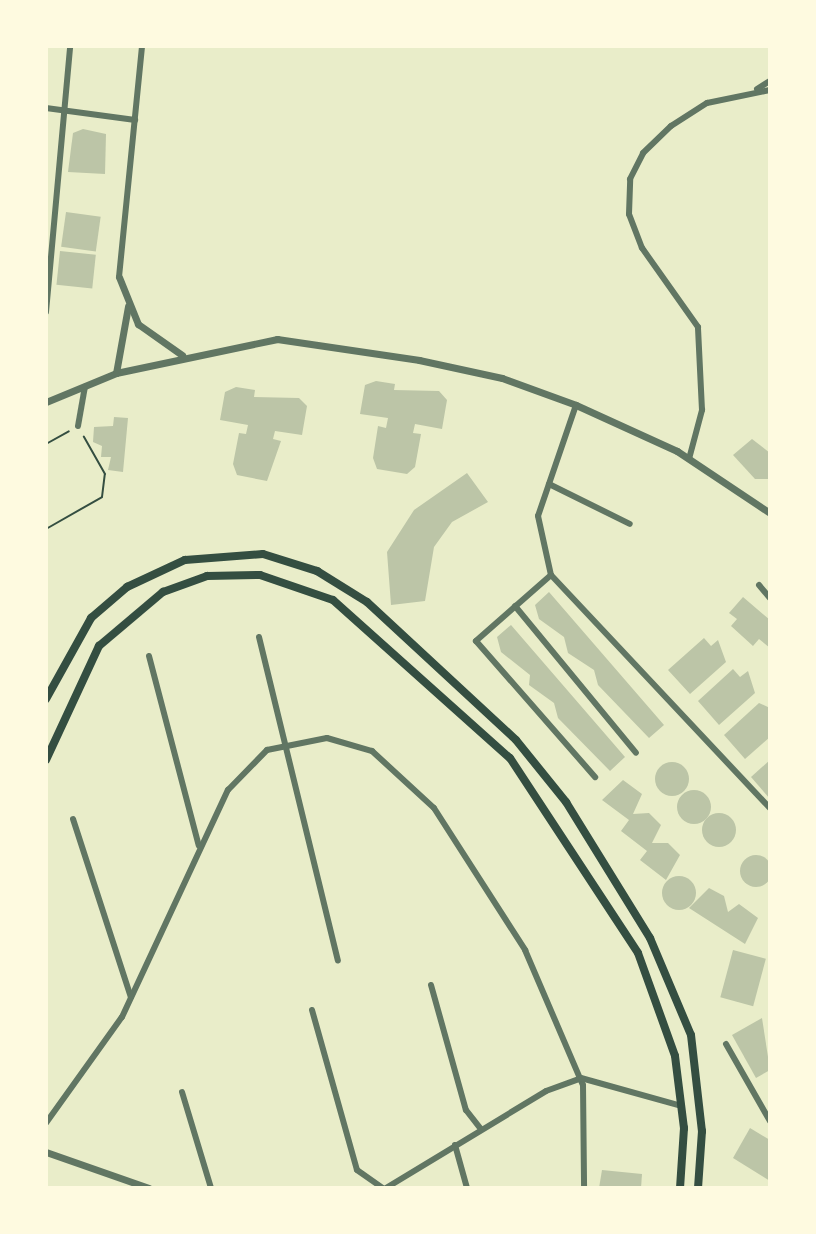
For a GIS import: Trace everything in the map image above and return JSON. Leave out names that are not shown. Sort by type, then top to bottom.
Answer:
[{"type":"main road","points":[[46,699],[91,618],[127,587],[185,560],[263,554],[317,571],[367,602],[516,740],[566,802],[650,938],[691,1035],[702,1131],[698,1188]]},
{"type":"main road","points":[[46,760],[99,646],[163,592],[207,576],[260,575],[333,600],[461,709],[547,807],[654,985],[668,1023],[681,1106],[680,1188]]},
{"type":"street","points":[[46,312],[70,46]]},
{"type":"street","points":[[142,46],[119,277],[128,306],[138,324],[182,355]]},
{"type":"street","points":[[689,459],[702,410],[698,327],[639,240],[629,214],[630,179],[643,153],[671,126],[707,103],[753,90],[770,81]]},
{"type":"street","points":[[753,90],[770,90]]},
{"type":"street","points":[[46,108],[135,120]]},
{"type":"street","points":[[116,373],[128,306]]},
{"type":"street","points":[[46,402],[116,373],[182,355],[277,339],[361,348],[502,378],[576,405],[689,459],[770,513]]},
{"type":"street","points":[[78,426],[85,387]]},
{"type":"street","points":[[576,405],[538,516],[551,575],[770,808]]},
{"type":"street","points":[[549,484],[630,524]]},
{"type":"street","points":[[551,575],[476,641],[595,777]]},
{"type":"street","points":[[759,585],[770,598]]},
{"type":"street","points":[[515,606],[636,753]]},
{"type":"street","points":[[259,637],[338,960]]},
{"type":"street","points":[[149,656],[199,846]]},
{"type":"street","points":[[46,1123],[97,1060],[131,997],[199,846],[246,766],[287,746],[327,738],[352,742],[389,764],[434,808],[525,950],[581,1078],[584,1188]]},
{"type":"street","points":[[73,819],[131,997]]},
{"type":"street","points":[[431,985],[466,1110],[481,1129]]},
{"type":"street","points":[[312,1010],[357,1170],[385,1188],[481,1129],[581,1078],[681,1106]]},
{"type":"street","points":[[726,1044],[770,1121]]},
{"type":"street","points":[[182,1092],[211,1188]]},
{"type":"street","points":[[455,1145],[467,1188]]},
{"type":"street","points":[[46,1152],[149,1188]]},
{"type":"path","points":[[46,444],[78,426],[105,474],[102,497],[46,529]]},
{"type":"building","points":[[83,129],[106,134],[105,174],[68,172],[73,133]]},
{"type":"building","points":[[66,212],[101,217],[96,252],[61,247]]},
{"type":"building","points":[[60,251],[96,255],[92,289],[56,285]]},
{"type":"building","points":[[376,381],[395,384],[394,390],[439,391],[447,400],[442,429],[415,424],[413,433],[421,434],[415,467],[407,474],[377,469],[373,458],[378,426],[386,428],[388,418],[360,414],[365,385]]},
{"type":"building","points":[[236,387],[255,390],[254,397],[299,398],[307,406],[302,435],[275,431],[273,439],[281,441],[267,481],[237,475],[233,464],[239,433],[246,434],[248,425],[220,420],[225,392]]},
{"type":"building","points":[[114,417],[128,418],[123,472],[108,470],[111,457],[101,457],[102,446],[93,442],[94,427],[113,426]]},
{"type":"building","points":[[752,439],[770,453],[770,479],[755,479],[733,455]]},
{"type":"building","points":[[467,473],[488,502],[452,522],[434,547],[425,601],[391,605],[387,552],[414,510]]},
{"type":"building","points":[[549,592],[664,725],[649,738],[598,685],[594,670],[568,653],[564,637],[539,619],[535,605]]},
{"type":"building","points":[[743,597],[770,620],[770,648],[759,639],[753,646],[731,626],[737,619],[729,613]]},
{"type":"building","points":[[511,625],[625,757],[610,771],[558,718],[554,703],[529,685],[530,675],[501,652],[497,637]]},
{"type":"building","points":[[704,638],[711,646],[718,640],[726,662],[690,694],[668,670]]},
{"type":"building","points":[[733,669],[740,677],[748,671],[755,693],[719,725],[698,701]]},
{"type":"building","points":[[759,703],[770,708],[770,737],[745,759],[724,735]]},
{"type":"building","points":[[770,760],[770,799],[751,777]]},
{"type":"building","points":[[672,762],[684,767],[689,779],[684,791],[672,796],[660,791],[655,779],[660,767]]},
{"type":"building","points":[[623,780],[642,794],[633,814],[649,813],[661,825],[652,843],[668,843],[680,855],[666,880],[640,860],[647,851],[621,831],[629,820],[602,800]]},
{"type":"building","points":[[694,790],[706,795],[711,807],[706,819],[694,824],[682,819],[677,807],[682,795]]},
{"type":"building","points":[[719,813],[731,818],[736,830],[731,842],[719,847],[707,842],[702,830],[707,818]]},
{"type":"building","points":[[756,855],[768,859],[772,871],[768,883],[756,887],[744,883],[740,871],[744,859]]},
{"type":"building","points":[[679,876],[691,881],[696,893],[691,905],[679,910],[667,905],[662,893],[667,881]]},
{"type":"building","points":[[709,888],[724,896],[728,912],[739,904],[758,918],[745,944],[689,908]]},
{"type":"building","points":[[733,950],[766,959],[753,1006],[720,997]]},
{"type":"building","points":[[762,1018],[770,1070],[756,1078],[732,1035]]},
{"type":"building","points":[[750,1128],[770,1140],[770,1181],[733,1158]]},
{"type":"building","points":[[602,1170],[642,1174],[641,1188],[599,1188]]}]
